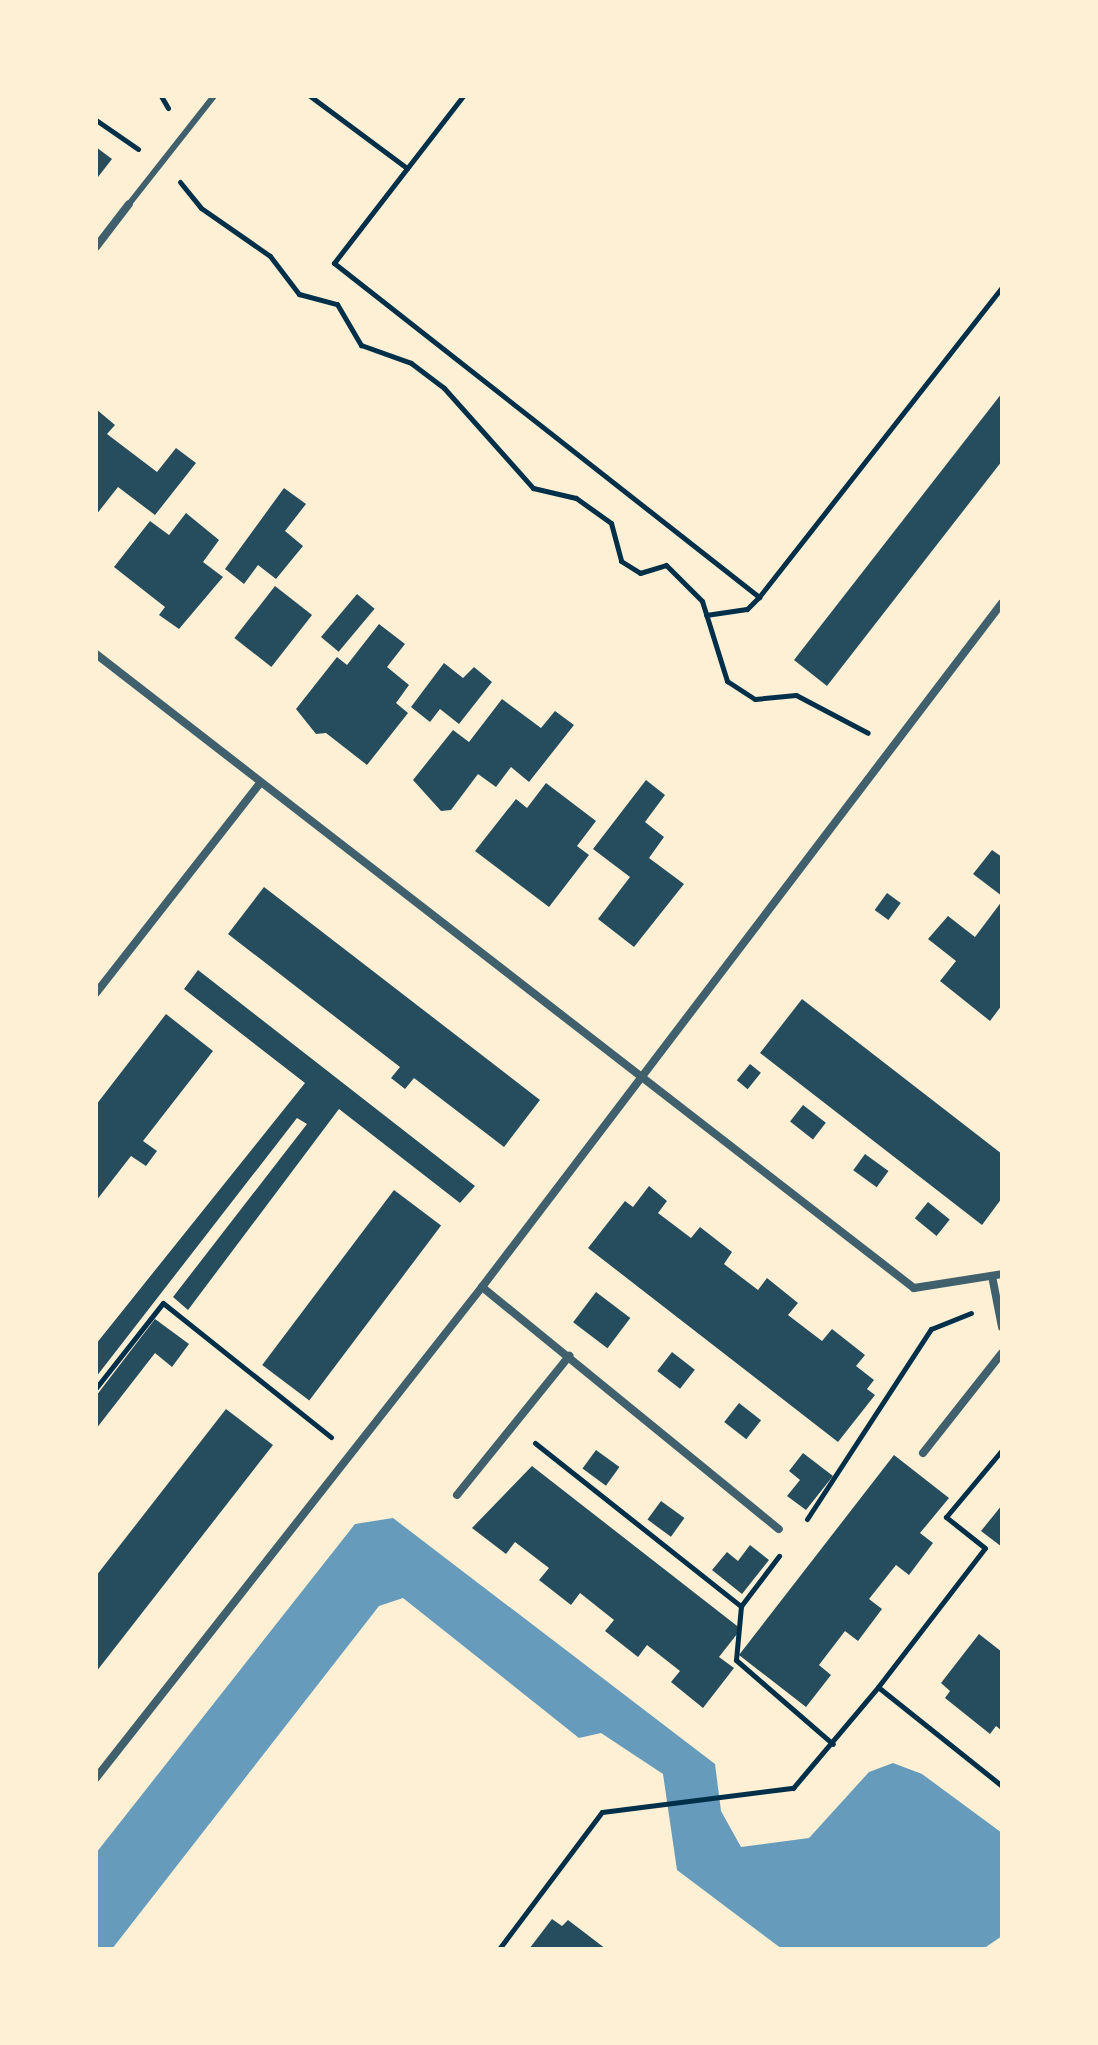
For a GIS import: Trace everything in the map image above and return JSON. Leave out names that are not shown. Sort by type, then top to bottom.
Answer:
[{"type":"street","points":[[96,247],[129,204]]},
{"type":"street","points":[[96,1778],[482,1287],[639,1075],[1002,603]]},
{"type":"street","points":[[96,654],[259,784],[914,1288],[1002,1274]]},
{"type":"street","points":[[96,993],[259,784]]},
{"type":"street","points":[[992,1276],[1002,1327]]},
{"type":"street","points":[[482,1287],[779,1529]]},
{"type":"street","points":[[923,1453],[1002,1353]]},
{"type":"street","points":[[457,1495],[569,1356]]},
{"type":"lane","points":[[129,204],[166,165],[214,96]]},
{"type":"path","points":[[310,96],[407,168]]},
{"type":"path","points":[[463,96],[334,263],[759,597]]},
{"type":"path","points":[[96,120],[166,165],[201,208],[270,256],[299,294],[337,304],[361,345],[411,363],[444,388],[533,488],[576,498],[611,523],[621,561],[640,573],[666,565],[706,615],[727,681],[755,699],[796,695],[844,715],[890,749]]},
{"type":"path","points":[[706,615],[747,609],[759,597],[1002,287]]},
{"type":"path","points":[[96,1388],[163,1303],[350,1452]]},
{"type":"path","points":[[499,1949],[602,1812],[793,1788],[833,1744],[985,1548],[946,1517],[1002,1450]]},
{"type":"path","points":[[741,1606],[736,1660],[833,1744]]},
{"type":"path","points":[[878,1687],[1002,1786]]},
{"type":"water","points":[[393,1518],[715,1764],[721,1811],[741,1847],[809,1838],[869,1772],[893,1763],[922,1774],[1002,1833],[1002,1936],[983,1949],[782,1949],[677,1870],[663,1774],[601,1733],[579,1738],[403,1598],[379,1606],[112,1949],[96,1949],[96,1853],[355,1524]]},
{"type":"building","points":[[96,147],[112,159],[98,177],[96,175]]},
{"type":"building","points":[[1002,393],[1002,461],[827,686],[794,660]]},
{"type":"building","points":[[96,409],[115,425],[107,434],[157,472],[176,448],[196,463],[155,515],[118,487],[96,515]]},
{"type":"building","points":[[284,488],[306,504],[285,531],[303,546],[276,579],[258,565],[244,584],[225,569]]},
{"type":"building","points":[[186,513],[219,540],[203,562],[223,577],[179,629],[159,615],[165,607],[114,567],[150,521],[169,535]]},
{"type":"building","points":[[275,586],[312,615],[271,667],[234,638]]},
{"type":"building","points":[[357,594],[375,609],[339,652],[321,637]]},
{"type":"building","points":[[379,624],[405,644],[387,667],[409,685],[396,703],[408,713],[367,765],[326,733],[316,734],[296,709],[337,657],[347,665]]},
{"type":"building","points":[[444,663],[463,678],[474,667],[492,682],[459,724],[440,709],[430,722],[411,707]]},
{"type":"building","points":[[502,699],[541,728],[555,711],[574,725],[529,782],[511,767],[496,787],[478,774],[451,810],[441,811],[413,780],[453,730],[469,742]]},
{"type":"building","points":[[646,780],[665,795],[645,822],[664,837],[649,858],[684,884],[634,947],[598,919],[630,877],[593,849]]},
{"type":"building","points":[[546,783],[596,821],[577,846],[589,855],[549,907],[475,851],[516,799],[527,808]]},
{"type":"building","points":[[992,850],[1002,857],[1002,896],[973,874]]},
{"type":"building","points":[[264,887],[540,1100],[504,1147],[414,1078],[405,1089],[391,1078],[400,1067],[228,934]]},
{"type":"building","points":[[887,893],[901,903],[888,920],[875,910]]},
{"type":"building","points":[[1002,901],[1002,1005],[990,1021],[940,981],[956,961],[928,939],[948,916],[975,937]]},
{"type":"building","points":[[198,970],[475,1186],[460,1203],[339,1109],[188,1310],[173,1297],[307,1124],[297,1118],[96,1377],[96,1344],[305,1083],[184,989]]},
{"type":"building","points":[[802,999],[1002,1154],[1002,1198],[982,1225],[760,1053]]},
{"type":"building","points":[[166,1014],[213,1051],[143,1141],[157,1151],[146,1166],[131,1156],[96,1201],[96,1105]]},
{"type":"building","points":[[750,1064],[761,1073],[748,1089],[737,1080]]},
{"type":"building","points":[[803,1105],[826,1123],[813,1139],[790,1122]]},
{"type":"building","points":[[865,1154],[888,1171],[877,1187],[853,1170]]},
{"type":"building","points":[[649,1186],[667,1201],[658,1213],[691,1238],[700,1227],[732,1252],[724,1264],[758,1290],[767,1278],[798,1303],[788,1315],[822,1341],[832,1329],[865,1355],[856,1366],[874,1380],[867,1389],[875,1395],[838,1442],[588,1248],[625,1201],[633,1207]]},
{"type":"building","points":[[394,1190],[441,1226],[309,1400],[262,1365]]},
{"type":"building","points":[[928,1202],[950,1220],[937,1236],[915,1218]]},
{"type":"building","points":[[596,1292],[630,1318],[607,1348],[573,1322]]},
{"type":"building","points":[[155,1319],[189,1344],[172,1367],[155,1353],[96,1429],[96,1396]]},
{"type":"building","points":[[672,1352],[695,1370],[680,1389],[657,1371]]},
{"type":"building","points":[[739,1403],[761,1420],[746,1439],[724,1422]]},
{"type":"building","points":[[226,1409],[273,1445],[96,1672],[96,1576]]},
{"type":"building","points":[[596,1450],[619,1467],[606,1486],[582,1469]]},
{"type":"building","points":[[803,1453],[833,1476],[806,1510],[787,1496],[800,1480],[789,1471]]},
{"type":"building","points":[[894,1455],[949,1498],[920,1533],[933,1543],[909,1575],[896,1565],[869,1599],[882,1609],[858,1641],[845,1631],[819,1665],[831,1675],[806,1707],[739,1655]]},
{"type":"building","points":[[532,1466],[741,1629],[719,1657],[734,1668],[703,1708],[671,1682],[680,1671],[647,1645],[638,1657],[605,1631],[614,1620],[580,1593],[571,1605],[539,1580],[549,1568],[515,1542],[506,1554],[472,1528]]},
{"type":"building","points":[[661,1501],[684,1518],[671,1537],[647,1520]]},
{"type":"building","points":[[1002,1505],[1002,1547],[981,1531]]},
{"type":"building","points":[[750,1545],[769,1560],[742,1594],[712,1570],[727,1552],[738,1561]]},
{"type":"building","points":[[979,1634],[1002,1652],[1002,1731],[996,1726],[990,1734],[945,1698],[950,1691],[941,1683]]},
{"type":"building","points":[[552,1919],[562,1926],[568,1920],[606,1949],[529,1949]]}]
